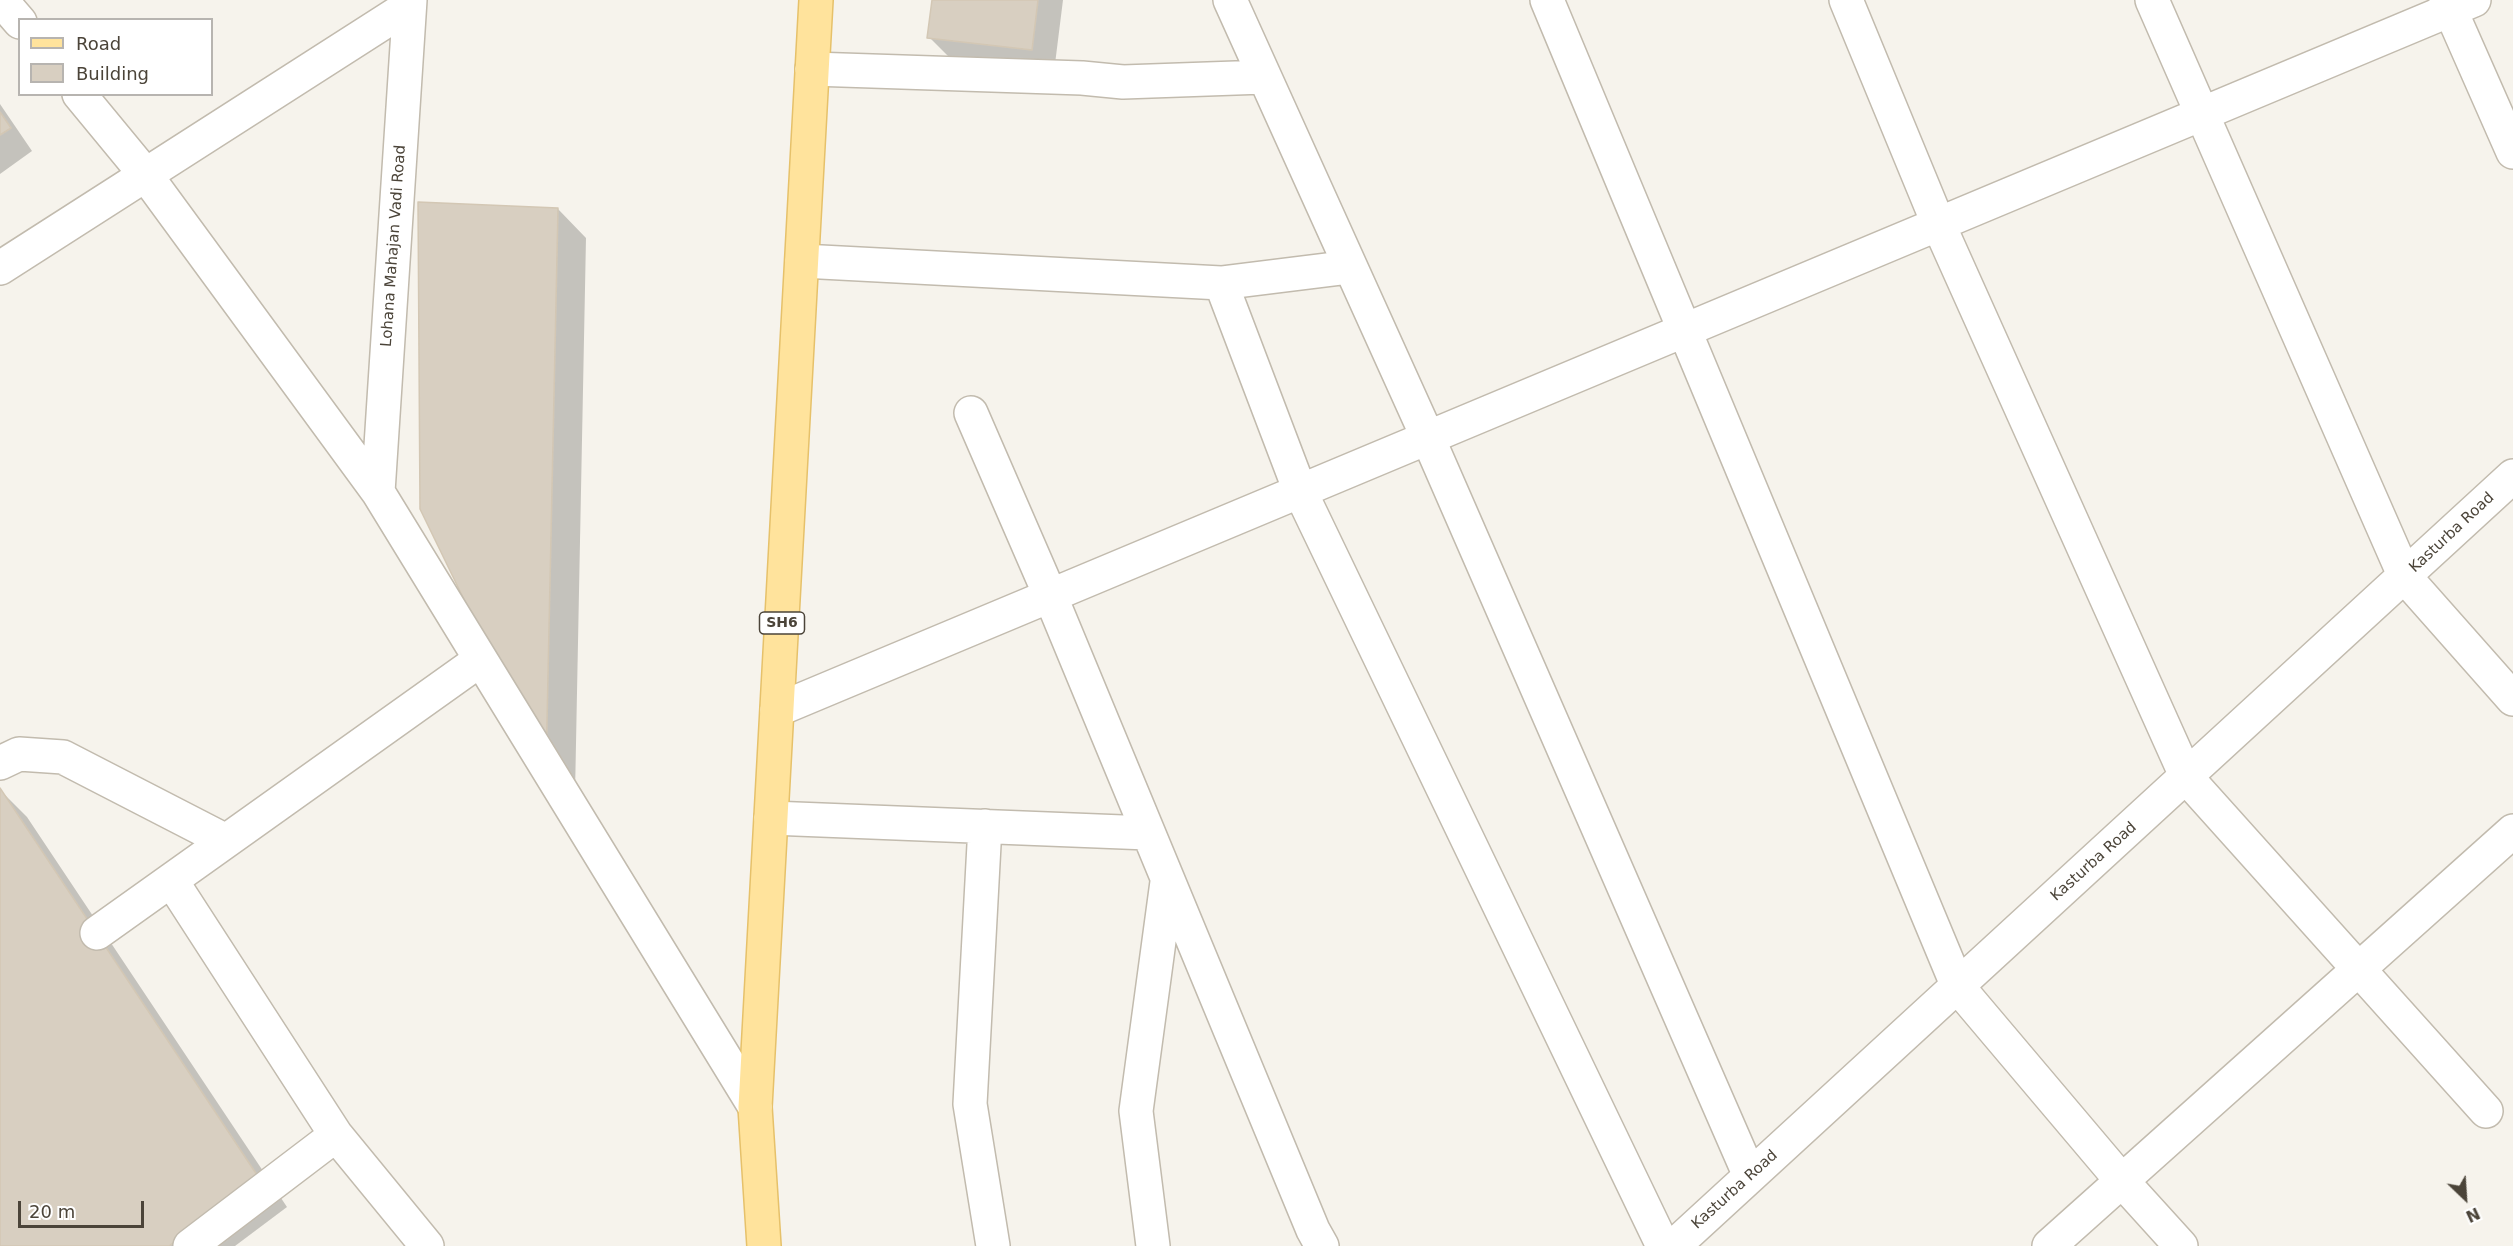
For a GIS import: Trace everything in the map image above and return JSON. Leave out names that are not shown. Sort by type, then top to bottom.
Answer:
[{"type":"main road","name":"SH6","points":[[764,1246],[755,1107],[816,0]]},
{"type":"street","points":[[1,0],[18,20]]},
{"type":"street","points":[[1230,0],[1428,438],[1750,1176]]},
{"type":"street","points":[[1547,0],[1958,987],[2122,1181],[2181,1246]]},
{"type":"street","points":[[1846,0],[1938,223],[2187,778],[2486,1111]]},
{"type":"street","points":[[2152,0],[2405,578],[2513,699]]},
{"type":"street","points":[[0,268],[410,3]]},
{"type":"street","name":"Lohana Mahajan Vadi Road","points":[[378,492],[410,3]]},
{"type":"street","points":[[777,710],[2457,4],[2513,152]]},
{"type":"street","points":[[812,69],[1082,78],[1123,82],[1264,77]]},
{"type":"street","points":[[81,96],[145,174],[378,492],[755,1107]]},
{"type":"street","points":[[802,261],[1221,283],[1350,267]]},
{"type":"street","points":[[1221,283],[1300,491],[1663,1246]]},
{"type":"street","points":[[971,413],[1050,595],[1308,1219],[1322,1246]]},
{"type":"street","name":"Kasturba Road","points":[[1674,1246],[2405,578],[2513,476]]},
{"type":"street","points":[[97,933],[480,660]]},
{"type":"street","points":[[0,763],[19,754],[63,757],[226,841]]},
{"type":"street","points":[[771,818],[1148,833]]},
{"type":"street","points":[[985,826],[970,1104],[993,1246]]},
{"type":"street","points":[[2049,1246],[2513,831]]},
{"type":"street","points":[[171,880],[336,1135],[428,1246]]},
{"type":"street","points":[[1153,1246],[1136,1111],[1168,880]]},
{"type":"street","points":[[190,1246],[336,1135]]},
{"type":"building","points":[[932,0],[1038,0],[1032,50],[927,38]]},
{"type":"building","points":[[0,112],[11,128],[0,135]]},
{"type":"building","points":[[418,202],[558,208],[546,768],[420,509]]},
{"type":"building","points":[[0,788],[259,1178],[169,1246],[0,1246]]}]
